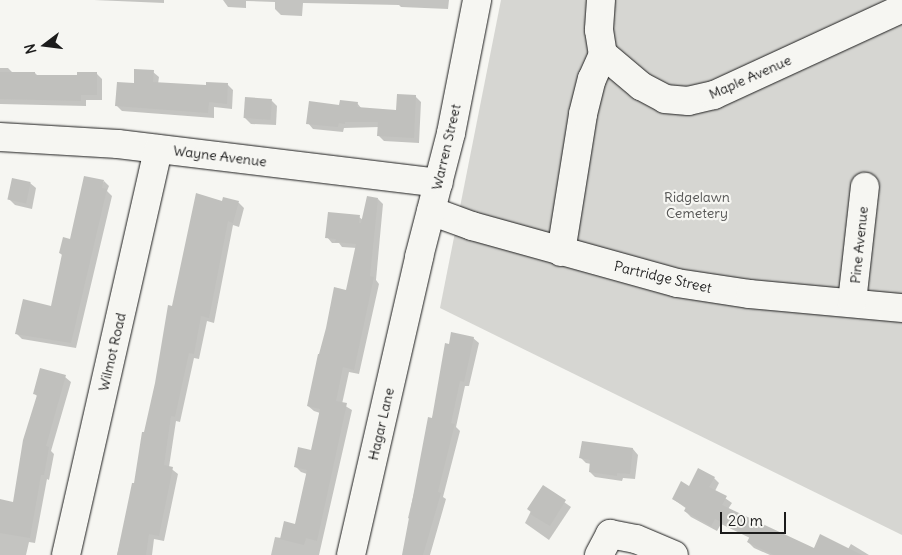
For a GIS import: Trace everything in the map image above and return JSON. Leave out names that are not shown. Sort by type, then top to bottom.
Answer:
[{"type":"street","name":"Warren Street","points":[[411,293],[438,183],[477,0]]},
{"type":"street","points":[[561,252],[583,114],[592,79],[604,54],[599,30],[601,0]]},
{"type":"street","name":"Maple Avenue","points":[[604,54],[641,86],[665,99],[688,101],[714,95],[900,7]]},
{"type":"street","name":"Wayne Avenue","points":[[0,138],[118,144],[438,183]]},
{"type":"street","name":"Wilmot Road","points":[[66,555],[158,149]]},
{"type":"street","name":"Pine Avenue","points":[[852,302],[865,187]]},
{"type":"street","name":"Partridge Street","points":[[430,211],[472,226],[561,252],[677,283],[750,294],[902,308]]},
{"type":"street","name":"Hagar Lane","points":[[351,555],[411,293]]},
{"type":"street","points":[[599,555],[610,534],[636,540],[674,555]]},
{"type":"green space","name":"Ridgelawn Cemetery","points":[[501,0],[902,0],[902,535],[440,308]]},
{"type":"building","points":[[134,69],[154,70],[153,82],[206,85],[206,82],[228,83],[227,104],[209,102],[208,113],[115,106],[117,82],[134,83]]},
{"type":"building","points":[[0,72],[35,72],[35,75],[77,75],[77,72],[97,72],[97,95],[81,95],[81,101],[0,99]]},
{"type":"building","points":[[397,94],[416,95],[414,138],[377,136],[378,122],[345,122],[345,124],[339,123],[338,127],[306,124],[309,101],[339,105],[340,100],[358,102],[357,107],[396,110]]},
{"type":"building","points":[[245,97],[272,99],[270,120],[244,118]]},
{"type":"building","points":[[84,176],[104,180],[102,188],[107,189],[71,343],[15,334],[23,299],[51,306],[62,254],[59,253],[63,237],[70,239]]},
{"type":"building","points":[[12,178],[31,182],[26,203],[7,200]]},
{"type":"building","points":[[196,193],[222,201],[223,197],[239,201],[233,223],[228,221],[209,318],[201,316],[194,354],[189,353],[175,417],[171,416],[164,465],[173,467],[159,536],[149,534],[146,555],[117,555],[132,483],[134,483],[142,432],[144,432],[155,383],[168,305],[172,306]]},
{"type":"building","points":[[367,196],[378,198],[370,276],[374,277],[354,370],[343,367],[336,401],[347,403],[317,541],[306,538],[304,545],[280,539],[284,521],[295,524],[307,470],[294,467],[298,447],[311,450],[320,409],[307,406],[318,354],[326,328],[334,287],[346,290],[356,244],[335,242],[336,239],[325,238],[328,212],[360,215],[359,223],[361,223]]},
{"type":"building","points":[[451,332],[474,337],[464,382],[460,381],[451,423],[455,424],[438,492],[441,493],[423,555],[402,555],[428,417],[432,418],[445,343],[449,344]]},
{"type":"building","points":[[40,368],[66,375],[46,446],[49,447],[44,475],[41,475],[30,538],[0,533],[0,499],[13,502],[23,440],[37,395],[33,394]]},
{"type":"building","points":[[582,441],[633,448],[630,474],[617,473],[617,476],[589,472],[590,460],[579,458]]},
{"type":"building","points":[[698,468],[715,477],[709,487],[727,496],[722,505],[814,548],[820,534],[862,555],[774,555],[747,542],[750,536],[715,519],[711,526],[684,511],[686,507],[672,499],[681,481],[689,486]]},
{"type":"building","points":[[543,485],[566,500],[550,526],[530,514],[531,512],[527,509]]}]
